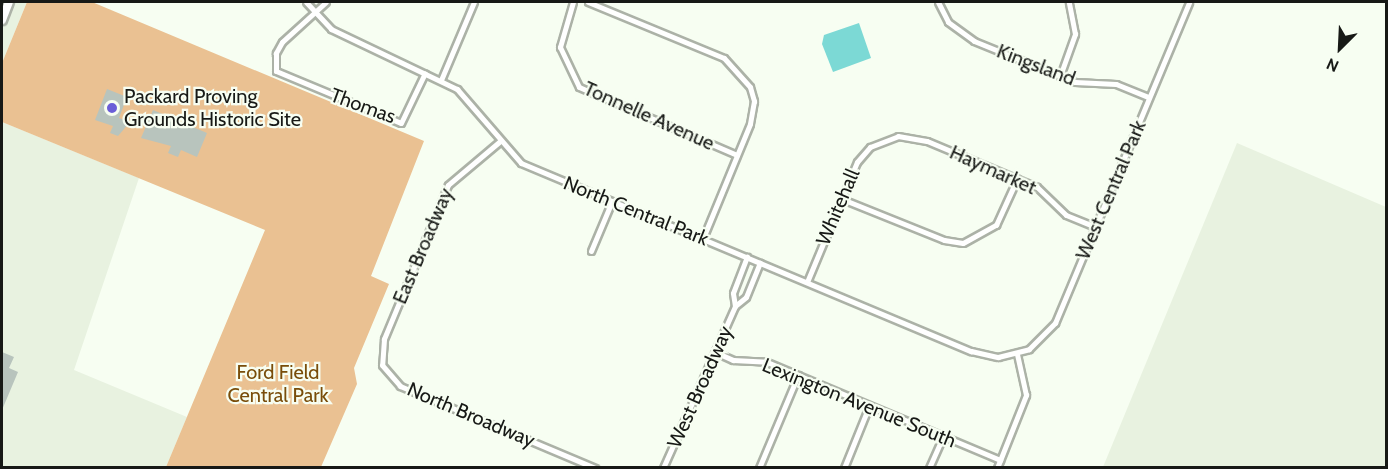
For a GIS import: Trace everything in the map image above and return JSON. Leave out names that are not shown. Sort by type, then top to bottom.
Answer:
[{"type":"main road","points":[[2,20],[9,2]]},
{"type":"street","name":"North Central Park","points":[[306,2],[313,12],[340,34],[425,72],[462,94],[499,142],[522,163],[978,353],[1008,356]]},
{"type":"street","points":[[313,12],[326,2]]},
{"type":"street","points":[[441,80],[474,2]]},
{"type":"street","name":"Tonnelle Avenue","points":[[573,2],[560,47],[579,87],[737,155]]},
{"type":"street","points":[[588,2],[724,58],[750,87],[752,117],[703,238]]},
{"type":"street","points":[[1060,76],[1075,34],[1069,2]]},
{"type":"street","name":"West Central Park","points":[[1008,356],[1036,344],[1055,323],[1189,2]]},
{"type":"street","name":"Kingsland","points":[[938,3],[957,32],[1060,76],[1116,84],[1149,97]]},
{"type":"street","name":"Thomas","points":[[313,12],[276,53],[276,71],[282,75],[401,123],[425,72]]},
{"type":"street","name":"Haymarket","points":[[880,141],[914,137],[1042,190],[1066,215],[1095,227]]},
{"type":"street","name":"Whitehall","points":[[807,282],[857,162],[880,141]]},
{"type":"street","name":"East Broadway","points":[[385,370],[381,356],[384,339],[448,185],[499,142]]},
{"type":"street","points":[[842,198],[944,240],[963,243],[996,225],[1017,179]]},
{"type":"street","points":[[591,251],[612,201]]},
{"type":"street","name":"West Broadway","points":[[735,306],[733,293],[747,258]]},
{"type":"street","name":"West Broadway","points":[[663,468],[735,306],[753,281],[760,263]]},
{"type":"street","points":[[740,276],[753,281]]},
{"type":"street","name":"Lexington Avenue South","points":[[715,352],[733,360],[767,362],[1000,460]]},
{"type":"street","points":[[998,468],[1026,395],[1017,354]]},
{"type":"street","name":"North Broadway","points":[[385,370],[408,389],[595,468]]},
{"type":"street","points":[[759,468],[798,375]]},
{"type":"street","points":[[844,468],[869,406]]},
{"type":"street","points":[[930,468],[943,436]]},
{"type":"shaded area","points":[[2,2],[27,2],[2,63]]},
{"type":"shaded area","points":[[2,122],[139,178],[74,370],[187,417],[166,467],[2,467]]},
{"type":"shaded area","points":[[1237,143],[1386,207],[1386,467],[1103,467]]},
{"type":"green space","name":"Packard Proving Grounds Historic Site","points":[[27,2],[92,2],[424,141],[371,276],[389,284],[354,368],[357,384],[321,467],[166,467],[265,230],[2,122],[2,63]]},
{"type":"water","points":[[859,23],[871,58],[833,72],[822,44],[824,35]]},
{"type":"building","name":"Packard Proving Grounds Historic Site","points":[[107,89],[127,97],[119,118],[130,122],[118,136],[110,133],[113,126],[95,120]]},
{"type":"building","points":[[153,110],[207,133],[197,157],[181,150],[178,157],[168,153],[171,146],[141,138]]},
{"type":"building","points":[[2,352],[14,357],[9,368],[18,372],[2,410]]},
{"type":"place","name":"Packard Proving Grounds Historic Site","points":[[112,108]]},
{"type":"park label","name":"Ford Field Central Park","points":[[278,384]]}]
